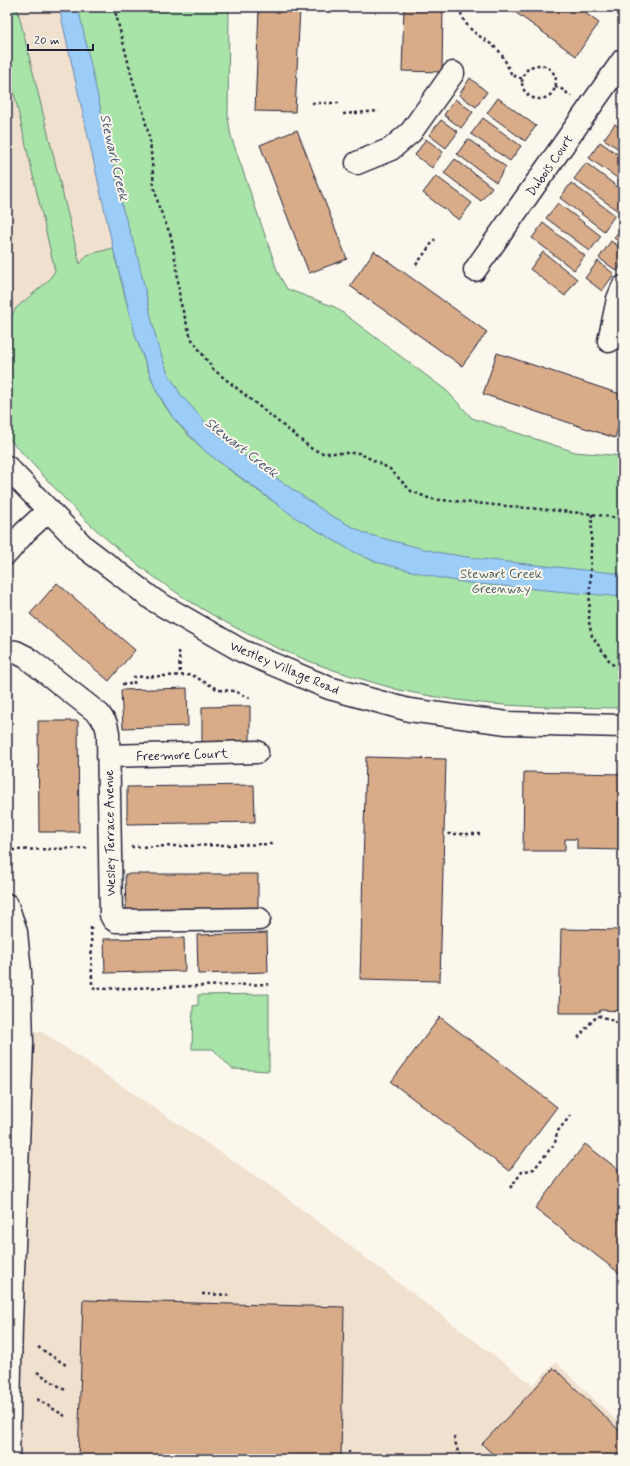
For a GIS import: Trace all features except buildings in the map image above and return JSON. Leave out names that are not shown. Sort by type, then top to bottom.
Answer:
[{"type":"street","name":"Dubois Court","points":[[475,270],[623,60]]},
{"type":"street","points":[[357,163],[391,149],[411,132],[453,73]]},
{"type":"street","points":[[609,341],[618,299],[623,287]]},
{"type":"street","name":"Westley Village Road","points":[[7,466],[84,547],[155,601],[242,651],[329,688],[410,710],[507,723],[623,726]]},
{"type":"street","points":[[7,553],[25,532],[49,510]]},
{"type":"street","name":"Wesley Terrace Avenue","points":[[7,651],[16,652],[26,657],[99,714],[106,724],[108,733],[111,915],[113,919],[116,922],[259,919]]},
{"type":"street","name":"Freemore Court","points":[[108,756],[257,752]]},
{"type":"street","points":[[7,905],[16,932],[20,972],[14,1042],[8,1459]]},
{"type":"path","points":[[114,7],[150,141],[154,186],[159,207],[172,236],[180,301],[191,338],[214,369],[312,449],[323,453],[359,453],[390,469],[411,491],[430,499],[592,514],[623,519]]},
{"type":"path","points":[[460,7],[462,17],[474,33],[499,51],[512,75],[523,78]]},
{"type":"path","points":[[542,66],[552,71],[556,81],[555,87],[549,96],[544,98],[533,98],[525,91],[523,86],[523,78],[531,67],[542,66]]},
{"type":"path","points":[[555,87],[560,88],[571,96]]},
{"type":"path","points":[[312,104],[342,103]]},
{"type":"path","points":[[343,114],[379,111]]},
{"type":"path","points":[[416,265],[435,239]]},
{"type":"path","points":[[592,514],[589,622],[592,636],[611,663],[623,672]]},
{"type":"path","points":[[179,651],[180,676]]},
{"type":"path","points":[[122,684],[134,684],[134,676],[192,675],[219,690],[234,691],[250,698]]},
{"type":"path","points":[[448,834],[480,834]]},
{"type":"path","points":[[126,847],[274,844]]},
{"type":"path","points":[[12,850],[88,848]]},
{"type":"path","points":[[91,927],[92,984],[95,989],[272,984]]},
{"type":"path","points":[[578,1038],[598,1016],[604,1016],[613,1022],[623,1024]]},
{"type":"path","points":[[623,1046],[623,1052]]},
{"type":"path","points":[[618,1071],[623,1064]]},
{"type":"path","points":[[510,1188],[522,1172],[534,1169],[555,1143],[557,1132],[571,1115]]},
{"type":"path","points":[[202,1294],[231,1295]]},
{"type":"path","points":[[38,1347],[66,1365]]},
{"type":"path","points":[[37,1372],[65,1390]]},
{"type":"path","points":[[37,1399],[64,1416]]},
{"type":"path","points":[[454,1437],[458,1452],[462,1459]]},
{"type":"path","points":[[349,1451],[349,1459]]},
{"type":"shaded area","points":[[7,7],[66,7],[376,562],[335,563],[8,342],[7,344]]},
{"type":"shaded area","points":[[7,1029],[42,1032],[279,1192],[533,1385],[556,1362],[623,1427],[623,1459],[7,1459]]},
{"type":"green space","name":"Stewart Creek Greenway","points":[[7,7],[17,7],[80,264],[87,255],[113,248],[136,337],[156,389],[164,404],[185,432],[225,466],[268,498],[313,528],[343,546],[376,562],[231,463],[168,387],[66,7],[229,7],[228,118],[231,136],[278,273],[287,289],[335,307],[447,391],[472,418],[575,452],[623,456],[623,708],[510,705],[436,697],[391,688],[330,669],[296,656],[230,625],[168,587],[138,565],[96,530],[57,491],[7,437],[7,324],[16,308],[47,282],[55,271],[7,63]]},
{"type":"green space","points":[[269,994],[269,1071],[232,1069],[213,1049],[192,1049],[193,1006],[198,1005],[198,995]]},
{"type":"water","points":[[59,7],[78,7],[123,210],[137,254],[157,343],[167,371],[181,395],[205,422],[230,446],[330,515],[366,534],[436,552],[480,559],[623,574],[623,597],[468,583],[439,578],[376,562],[350,550],[296,518],[206,452],[173,418],[156,390],[136,338],[113,248]]},
{"type":"water label","name":"Stewart Creek","points":[[115,157]]},
{"type":"water label","name":"Stewart Creek","points":[[242,447]]}]
